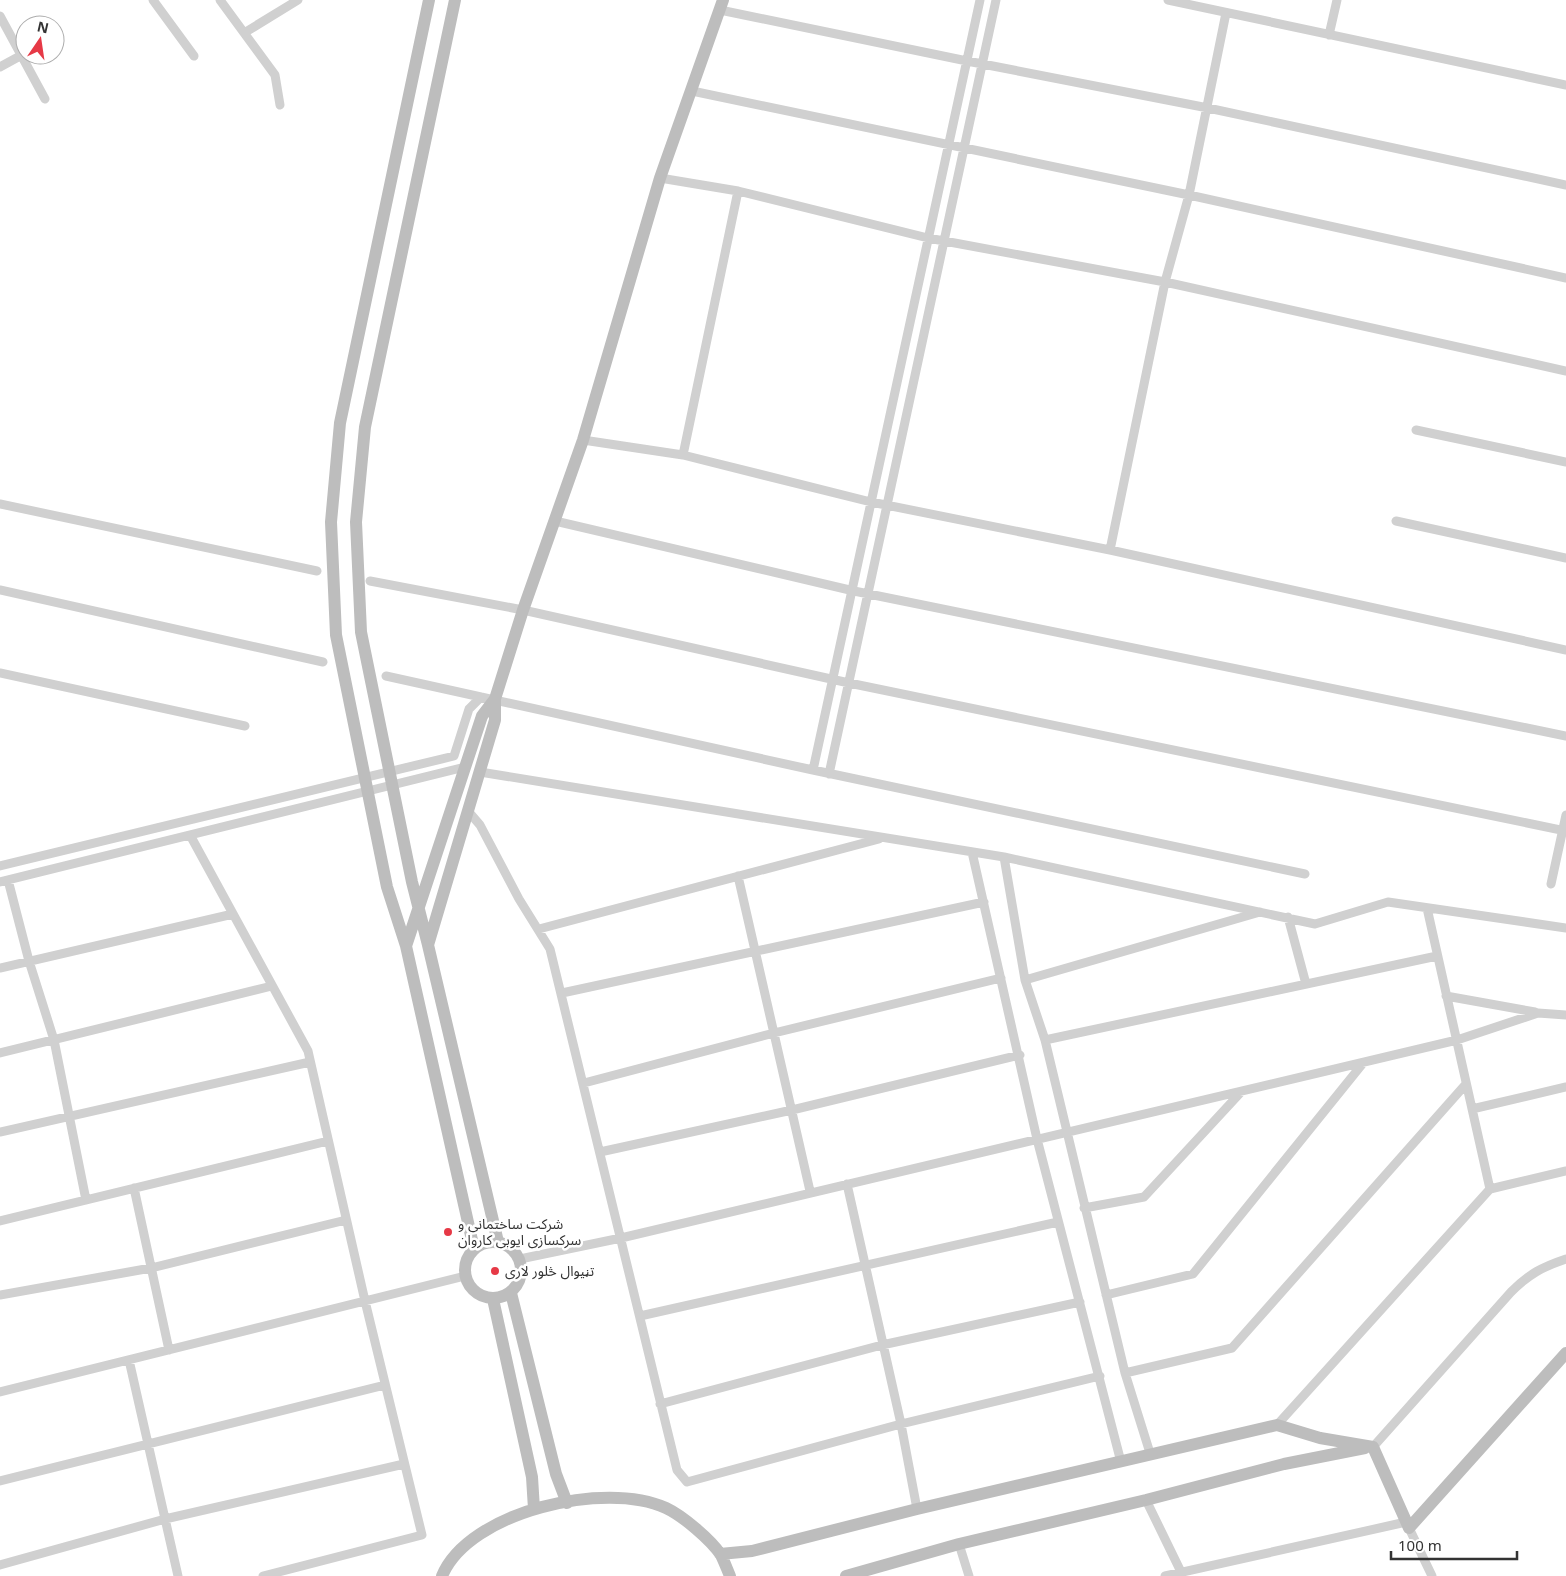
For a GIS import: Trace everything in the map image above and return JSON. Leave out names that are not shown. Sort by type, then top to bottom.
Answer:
[{"type":"street","points":[[153,0],[194,56]]},
{"type":"street","points":[[220,0],[275,75],[280,105]]},
{"type":"street","points":[[244,33],[298,0]]},
{"type":"street","points":[[429,0],[340,423],[330,522],[336,635],[387,887],[406,946],[474,1250]]},
{"type":"street","points":[[455,0],[365,427],[356,522],[361,632],[418,908],[498,1242]]},
{"type":"street","points":[[813,770],[832,679],[854,590],[871,502],[980,0]]},
{"type":"street","points":[[829,774],[996,0]]},
{"type":"street","points":[[1168,0],[1566,85]]},
{"type":"street","points":[[1329,35],[1337,0]]},
{"type":"street","points":[[428,945],[495,720],[495,699],[523,610],[583,440],[660,178],[721,5],[967,61],[1208,108],[1566,185]]},
{"type":"street","points":[[1110,550],[1165,282],[1189,195],[1226,13]]},
{"type":"street","points":[[0,16],[15,46]]},
{"type":"street","points":[[0,67],[15,59]]},
{"type":"street","points":[[25,65],[46,99]]},
{"type":"street","points":[[692,91],[1189,195],[1566,278]]},
{"type":"street","points":[[660,178],[738,191],[928,238],[1165,282],[1566,371]]},
{"type":"street","points":[[683,455],[738,191]]},
{"type":"street","points":[[1416,430],[1566,462]]},
{"type":"street","points":[[583,440],[683,455],[871,502],[1110,550],[1566,650]]},
{"type":"street","points":[[0,504],[317,571]]},
{"type":"street","points":[[554,521],[868,593],[1566,736]]},
{"type":"street","points":[[1396,521],[1566,558]]},
{"type":"street","points":[[370,581],[523,610],[849,683],[1564,831]]},
{"type":"street","points":[[0,590],[323,662]]},
{"type":"street","points":[[0,673],[245,726]]},
{"type":"street","points":[[386,676],[829,774],[1305,874]]},
{"type":"street","points":[[0,866],[454,756],[469,709],[481,697]]},
{"type":"street","points":[[406,946],[482,716],[495,699]]},
{"type":"street","points":[[86,1200],[54,1040],[4,881],[465,767]]},
{"type":"street","points":[[480,772],[1004,857],[1315,924],[1388,902],[1566,928]]},
{"type":"street","points":[[468,811],[480,825],[519,899],[550,949],[584,1083],[660,1404],[677,1470],[687,1482],[901,1424],[1100,1376]]},
{"type":"street","points":[[1551,884],[1564,831],[1566,814]]},
{"type":"street","points":[[190,835],[308,1051],[365,1301],[422,1535],[263,1576]]},
{"type":"street","points":[[539,929],[883,838]]},
{"type":"street","points":[[972,852],[1020,1056],[1037,1139],[1121,1462]]},
{"type":"street","points":[[1004,857],[1025,980],[1045,1040],[1124,1373],[1150,1453]]},
{"type":"street","points":[[738,876],[810,1191]]},
{"type":"street","points":[[562,993],[984,902]]},
{"type":"street","points":[[1427,908],[1490,1189]]},
{"type":"street","points":[[1025,980],[1261,912]]},
{"type":"street","points":[[0,968],[233,914]]},
{"type":"street","points":[[1288,917],[1306,984]]},
{"type":"street","points":[[1045,1040],[1437,956]]},
{"type":"street","points":[[584,1083],[774,1033],[1001,978]]},
{"type":"street","points":[[0,1053],[272,986]]},
{"type":"street","points":[[1446,996],[1566,1015]]},
{"type":"street","points":[[520,1259],[621,1238],[810,1191],[847,1184],[1457,1040],[1538,1012]]},
{"type":"street","points":[[600,1152],[792,1110],[1020,1056]]},
{"type":"street","points":[[0,1132],[310,1062]]},
{"type":"street","points":[[1106,1295],[1192,1274],[1364,1062]]},
{"type":"street","points":[[1124,1373],[1232,1348],[1466,1084]]},
{"type":"street","points":[[1472,1109],[1566,1088]]},
{"type":"street","points":[[1084,1208],[1144,1197],[1242,1091]]},
{"type":"street","points":[[0,1221],[328,1141]]},
{"type":"street","points":[[1277,1425],[1490,1189],[1566,1171]]},
{"type":"street","points":[[847,1184],[901,1424],[917,1509]]},
{"type":"street","points":[[134,1188],[169,1350]]},
{"type":"street","points":[[0,1295],[151,1268],[346,1220]]},
{"type":"street","points":[[640,1316],[1058,1222]]},
{"type":"street","points":[[498,1242],[508,1246],[520,1259],[521,1277],[511,1292],[493,1299],[475,1292],[465,1276],[468,1257],[474,1250],[481,1244],[498,1242]]},
{"type":"street","points":[[846,1576],[959,1544],[1146,1500],[1284,1464],[1373,1447],[1511,1292],[1543,1266],[1566,1259]]},
{"type":"street","points":[[0,1392],[465,1276]]},
{"type":"street","points":[[511,1292],[556,1474],[567,1503]]},
{"type":"street","points":[[493,1299],[532,1477],[534,1509]]},
{"type":"street","points":[[660,1404],[882,1345],[1080,1302]]},
{"type":"street","points":[[1165,1576],[1182,1574],[1407,1525],[1566,1354]]},
{"type":"street","points":[[129,1360],[178,1576]]},
{"type":"street","points":[[0,1481],[385,1385]]},
{"type":"street","points":[[720,1554],[752,1551],[917,1509],[1121,1462],[1150,1453],[1277,1425],[1320,1438],[1373,1447]]},
{"type":"street","points":[[1373,1447],[1407,1525],[1432,1576]]},
{"type":"street","points":[[0,1565],[165,1519],[404,1464]]},
{"type":"street","points":[[442,1576],[446,1567],[463,1547],[496,1525],[534,1509],[602,1498],[635,1499],[666,1508],[694,1527],[720,1554],[730,1576]]},
{"type":"street","points":[[1146,1500],[1182,1574]]},
{"type":"street","points":[[959,1544],[969,1576]]},
{"type":"place","name":"شرکت ساختمانی و سرکسازی ایوبی کاروان","points":[[448,1232]]},
{"type":"place","name":"تڼیوال څلور لاری","points":[[495,1271]]}]
